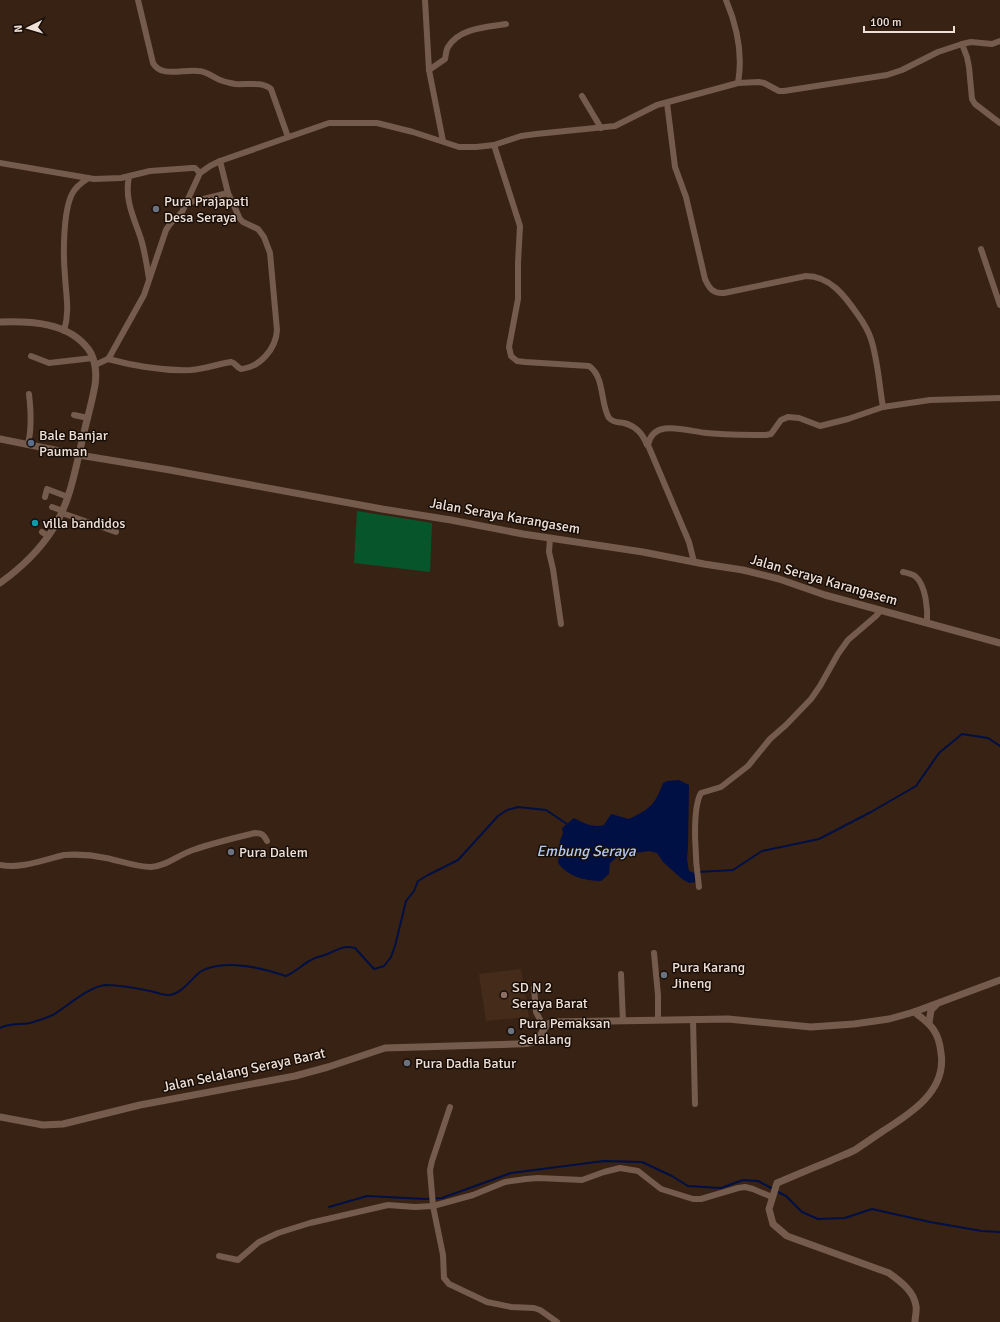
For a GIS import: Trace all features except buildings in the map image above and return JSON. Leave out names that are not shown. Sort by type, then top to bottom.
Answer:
[{"type":"street","points":[[138,0],[153,63],[157,70],[170,72],[198,71],[228,82],[268,87],[271,89],[288,137]]},
{"type":"street","points":[[425,0],[429,70],[443,141]]},
{"type":"street","points":[[726,0],[735,24],[738,39],[740,66],[738,83]]},
{"type":"street","points":[[429,70],[445,59],[447,47],[455,39],[470,31],[506,24]]},
{"type":"street","points":[[108,359],[140,304],[170,224],[179,215],[187,203],[200,174],[210,166],[220,161],[329,123],[374,123],[413,132],[459,147],[494,145],[521,136],[615,126],[652,107],[738,83],[759,82],[779,91],[784,91],[881,76],[893,73],[938,52],[962,44],[971,42],[992,44],[1000,41]]},
{"type":"street","points":[[962,44],[969,67],[972,99],[975,104],[1000,123]]},
{"type":"street","points":[[582,96],[601,128]]},
{"type":"street","points":[[668,103],[674,167],[686,197],[705,280],[709,287],[714,292],[724,293],[806,276],[813,276],[829,282],[842,294],[863,322],[870,335],[883,406]]},
{"type":"street","points":[[494,145],[520,226],[518,299],[509,347],[511,356],[518,361],[589,366],[592,368],[599,381],[609,418],[612,422],[626,423],[642,433],[689,542],[694,562]]},
{"type":"street","points":[[31,356],[49,362],[94,361],[108,359],[142,366],[184,370],[209,367],[231,362],[240,369],[249,367],[259,362],[266,355],[274,342],[277,330],[270,253],[264,237],[258,230],[240,219],[228,193],[220,161]]},
{"type":"street","points":[[0,163],[87,179],[111,179],[129,177],[150,171],[192,168],[195,168],[200,174]]},
{"type":"street","points":[[129,177],[129,205],[140,239],[149,280]]},
{"type":"street","points":[[64,331],[67,322],[68,306],[64,260],[65,225],[71,196],[74,191],[87,179]]},
{"type":"street","points":[[187,203],[228,193]]},
{"type":"street","points":[[981,249],[1000,305]]},
{"type":"street","points":[[0,322],[35,322],[75,335],[90,351],[94,361],[95,384],[80,455],[68,497],[62,512],[45,534],[36,552],[0,583]]},
{"type":"street","points":[[28,444],[31,415],[29,394]]},
{"type":"street","points":[[648,445],[652,434],[666,429],[684,429],[708,434],[766,436],[771,434],[781,420],[788,417],[799,418],[820,426],[848,420],[883,406],[930,400],[1000,398]]},
{"type":"street","points":[[74,415],[88,418]]},
{"type":"street","name":"Jalan Seraya Karangasem","points":[[0,439],[80,455],[382,509],[431,516],[550,538],[643,552],[760,574],[790,582],[825,595],[1000,643]]},
{"type":"street","points":[[45,497],[47,490],[68,497]]},
{"type":"street","points":[[52,507],[116,532]]},
{"type":"street","points":[[550,538],[548,548],[553,569],[561,624]]},
{"type":"street","points":[[903,572],[916,577],[921,586],[927,608],[927,623]]},
{"type":"street","points":[[699,887],[697,874],[696,814],[698,798],[701,793],[721,787],[748,766],[770,739],[786,725],[820,686],[838,654],[848,640],[881,610]]},
{"type":"street","points":[[0,865],[22,866],[64,854],[70,854],[106,858],[134,865],[153,866],[169,863],[191,850],[255,833],[264,835],[267,841]]},
{"type":"street","points":[[654,953],[658,995],[658,1020]]},
{"type":"street","points":[[621,974],[623,1021]]},
{"type":"street","name":"Jalan Selalang Seraya Barat","points":[[0,1117],[43,1125],[63,1124],[140,1105],[295,1076],[328,1067],[385,1048],[529,1043],[537,1040],[547,1024],[552,1022],[728,1019],[800,1027],[825,1027],[875,1021],[936,1005],[1000,980]]},
{"type":"street","points":[[534,988],[536,1012],[544,1028]]},
{"type":"street","points":[[929,1023],[931,1010],[936,1005]]},
{"type":"street","points":[[914,1012],[929,1023],[937,1033],[942,1056],[942,1064],[938,1079],[932,1091],[904,1117],[854,1150],[776,1184],[769,1209],[773,1224],[787,1236],[889,1273],[906,1286],[916,1306],[915,1322]]},
{"type":"street","points":[[693,1019],[695,1104]]},
{"type":"street","points":[[450,1107],[430,1170],[433,1206],[443,1255],[444,1278],[449,1284],[487,1302],[511,1307],[534,1308],[540,1310],[557,1322]]},
{"type":"street","points":[[219,1256],[238,1260],[257,1244],[278,1233],[388,1205],[415,1208],[433,1206],[473,1195],[505,1182],[538,1178],[582,1180],[620,1168],[638,1171],[661,1189],[693,1199],[701,1199],[745,1187],[772,1196]]},
{"type":"shaded area","name":"SD N 2 Seraya Barat","points":[[521,969],[529,1017],[486,1021],[479,974]]},
{"type":"green space","points":[[357,511],[432,523],[430,572],[354,563]]},
{"type":"water","name":"Embung Seraya","points":[[679,780],[689,785],[687,859],[689,871],[697,874],[697,882],[689,883],[682,879],[663,862],[657,853],[649,851],[629,854],[616,858],[610,863],[609,874],[601,881],[577,877],[566,871],[558,863],[560,841],[563,833],[562,828],[574,818],[581,822],[596,826],[604,825],[611,814],[629,819],[651,806],[663,783],[667,781]]},
{"type":"waterway","points":[[698,872],[733,870],[762,851],[819,839],[871,812],[916,786],[939,753],[962,734],[988,738],[1000,746]]},
{"type":"waterway","points":[[0,1028],[4,1026],[30,1023],[53,1015],[85,993],[99,986],[116,986],[152,991],[166,995],[173,994],[181,990],[200,972],[219,966],[243,966],[266,970],[286,976],[314,958],[346,947],[355,948],[374,969],[384,966],[391,957],[395,946],[406,901],[414,891],[418,881],[458,860],[498,816],[507,810],[518,807],[546,810],[567,824]]},
{"type":"waterway","points":[[329,1207],[367,1196],[426,1199],[442,1198],[511,1173],[604,1161],[642,1162],[672,1176],[688,1186],[721,1188],[743,1180],[758,1181],[773,1189]]},
{"type":"waterway","points":[[776,1191],[786,1196],[802,1212],[818,1219],[845,1218],[872,1209],[930,1222],[982,1231],[1000,1232]]},
{"type":"place","name":"Pura Prajapati Desa Seraya","points":[[156,209]]},
{"type":"place","name":"Bale Banjar Pauman","points":[[31,443]]},
{"type":"place","name":"villa bandidos","points":[[35,523]]},
{"type":"place","name":"Pura Dalem","points":[[231,852]]},
{"type":"place","name":"Pura Karang Jineng","points":[[664,975]]},
{"type":"place","name":"SD N 2 Seraya Barat","points":[[504,995]]},
{"type":"place","name":"Pura Pemaksan Selalang","points":[[511,1031]]},
{"type":"place","name":"Pura Dadia Batur","points":[[407,1063]]}]
